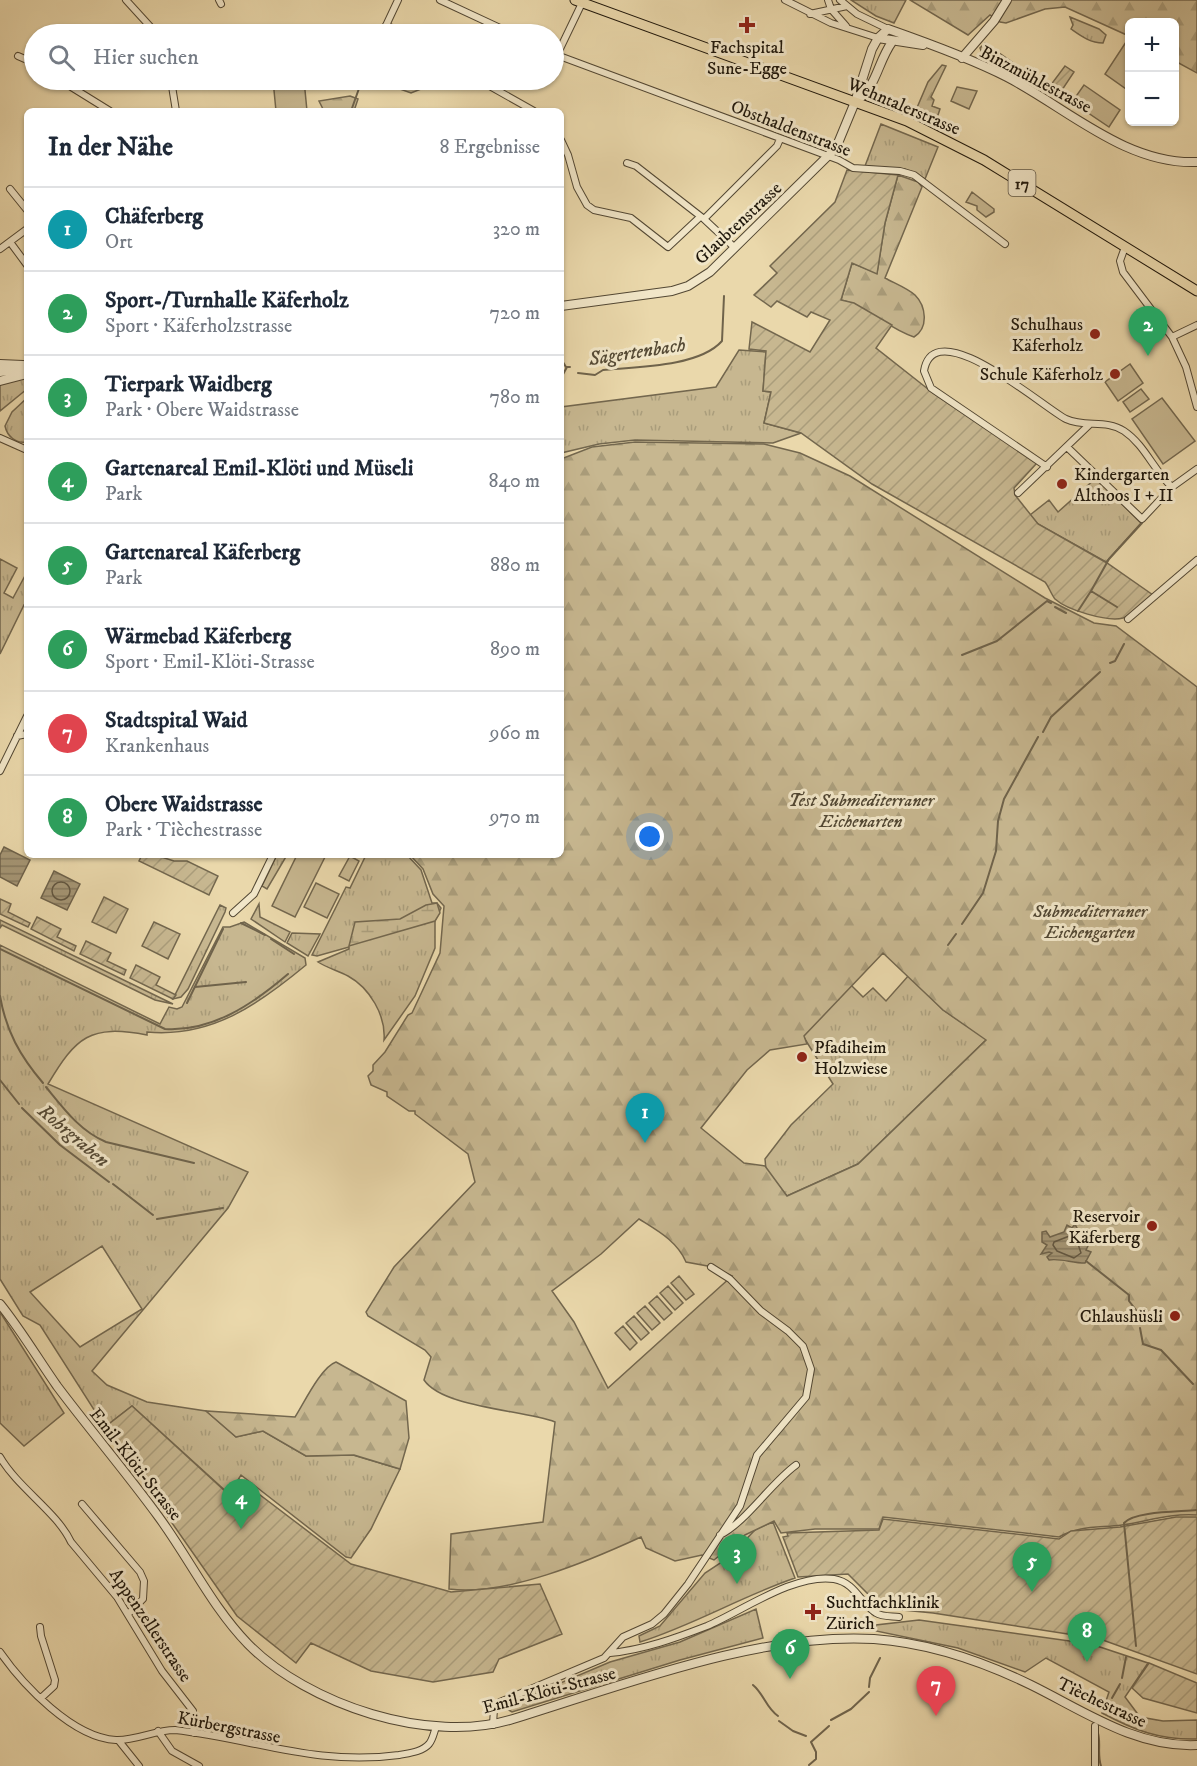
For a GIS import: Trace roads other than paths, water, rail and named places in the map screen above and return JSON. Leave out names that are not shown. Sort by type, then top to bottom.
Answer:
[{"type":"main road","name":"Wehntalerstrasse","points":[[579,1],[907,121],[984,160],[1197,291]]},
{"type":"street","points":[[126,0],[148,24]]},
{"type":"street","points":[[386,24],[398,0]]},
{"type":"street","points":[[440,0],[492,24]]},
{"type":"street","points":[[785,0],[810,14],[878,38]]},
{"type":"street","points":[[828,0],[831,9],[848,28]]},
{"type":"street","points":[[840,0],[857,14],[888,29],[892,42],[884,53],[867,94],[855,102]]},
{"type":"street","points":[[962,58],[994,21],[1007,0]]},
{"type":"street","points":[[564,34],[579,1]]},
{"type":"street","points":[[810,14],[847,6]]},
{"type":"street","points":[[848,28],[854,25],[857,14]]},
{"type":"street","points":[[855,102],[856,92],[878,38],[888,29]]},
{"type":"street","name":"Binzmühlestrasse","points":[[888,29],[1005,76],[1135,151],[1165,160],[1197,162]]},
{"type":"street","name":"Binzmühlestrasse","points":[[878,38],[892,42],[927,45]]},
{"type":"street","points":[[18,56],[24,59]]},
{"type":"street","name":"Obsthaldenstrasse","points":[[564,58],[854,168],[903,171],[914,175],[1005,244]]},
{"type":"street","points":[[76,90],[105,108]]},
{"type":"street","points":[[173,90],[176,108]]},
{"type":"street","points":[[497,90],[529,108]]},
{"type":"street","name":"Glaubtenstrasse","points":[[564,306],[682,288],[710,272],[828,157],[842,136],[855,102]]},
{"type":"street","points":[[564,148],[582,199],[594,210],[631,219],[668,247],[702,218],[777,146],[780,139]]},
{"type":"street","points":[[627,163],[636,166],[702,218],[735,248]]},
{"type":"street","points":[[10,189],[24,206]]},
{"type":"street","points":[[0,249],[24,231]]},
{"type":"street","points":[[10,242],[24,261]]},
{"type":"street","points":[[1125,247],[1120,261],[1123,273],[1172,337],[1186,367],[1197,407]]},
{"type":"street","points":[[1172,337],[1197,325]]},
{"type":"street","points":[[1047,466],[931,388],[924,371],[929,358],[947,352],[987,365],[1065,419],[1089,425],[1106,423],[1126,432],[1172,487]]},
{"type":"street","points":[[0,364],[24,367]]},
{"type":"street","points":[[0,372],[24,368]]},
{"type":"street","points":[[0,381],[24,375]]},
{"type":"street","points":[[1018,493],[1089,425]]},
{"type":"street","points":[[0,438],[24,449]]},
{"type":"street","points":[[1067,447],[1142,519],[1172,487],[1197,469]]},
{"type":"street","points":[[1128,619],[1197,560]]},
{"type":"street","points":[[0,771],[24,722]]},
{"type":"street","points":[[17,736],[24,735]]},
{"type":"street","points":[[232,913],[254,894],[272,858]]},
{"type":"street","points":[[610,1653],[623,1637],[652,1624],[664,1614],[688,1584],[744,1498],[757,1455],[802,1404],[811,1377],[809,1360],[798,1340],[761,1311],[730,1279],[711,1268]]},
{"type":"street","name":"Emil-Klöti-Strasse","points":[[1,1303],[51,1378],[173,1537],[216,1604],[250,1646],[298,1682],[339,1702],[381,1716],[436,1727],[493,1725],[716,1657],[829,1640],[874,1640],[936,1649],[986,1665],[1032,1686]]},
{"type":"street","name":"Appenzellerstrasse","points":[[0,1457],[31,1497],[66,1532],[71,1542],[93,1565],[128,1614],[162,1671],[193,1711],[194,1733]]},
{"type":"street","points":[[719,1536],[729,1531],[761,1496],[796,1465]]},
{"type":"street","points":[[82,1504],[135,1564],[144,1581],[142,1599],[128,1614]]},
{"type":"street","points":[[493,1725],[494,1708],[500,1702],[610,1653],[639,1649],[686,1633],[771,1593],[816,1580],[834,1579],[844,1583],[854,1588],[876,1613],[898,1617]]},
{"type":"street","points":[[40,1627],[40,1636],[55,1680],[54,1686],[41,1698]]},
{"type":"street","points":[[0,1652],[25,1684],[41,1698],[83,1730],[103,1738],[119,1741],[139,1766]]},
{"type":"street","name":"Tièchestrasse","points":[[1032,1686],[1136,1736],[1164,1743],[1197,1745]]},
{"type":"street","points":[[1095,1726],[1095,1766]]},
{"type":"street","name":"Kürbergstrasse","points":[[119,1741],[158,1731],[194,1733],[290,1755],[338,1763],[383,1758],[417,1751],[428,1745],[436,1727]]},
{"type":"street","points":[[158,1731],[172,1751],[199,1766]]},
{"type":"water","points":[[4,847],[30,860],[17,886],[0,877],[0,855]]},
{"type":"water","points":[[54,871],[80,884],[67,910],[41,898]]},
{"type":"water","points":[[1075,1224],[1084,1242],[1089,1244],[1086,1250],[1091,1252],[1085,1263],[1049,1260],[1047,1257],[1052,1253],[1041,1254],[1047,1245],[1042,1242],[1042,1232],[1046,1231],[1050,1237],[1064,1232],[1067,1225],[1072,1228]]},
{"type":"waterway","points":[[352,108],[358,90]]},
{"type":"waterway","name":"Sägertenbach","points":[[578,373],[595,375],[603,370],[666,364],[683,361],[712,350],[722,341],[724,296]]},
{"type":"waterway","name":"Sägertenbach","points":[[564,372],[567,367],[570,367]]},
{"type":"waterway","points":[[1117,607],[1091,591],[1109,559],[1142,523]]},
{"type":"waterway","points":[[1078,611],[1091,591]]},
{"type":"waterway","points":[[962,655],[997,641],[1047,601],[1051,603]]},
{"type":"waterway","points":[[1055,607],[1066,613]]},
{"type":"waterway","points":[[1110,663],[1115,661],[1124,644]]},
{"type":"waterway","points":[[1043,732],[1051,717],[1100,672]]},
{"type":"waterway","points":[[962,924],[983,893],[996,851],[998,821],[1004,799],[1038,737]]},
{"type":"waterway","points":[[241,923],[265,935]]},
{"type":"waterway","points":[[187,1003],[223,929]]},
{"type":"waterway","points":[[948,945],[956,934]]},
{"type":"waterway","points":[[271,939],[294,954]]},
{"type":"waterway","points":[[0,949],[165,1029],[199,1026],[231,1014],[261,996],[288,974]]},
{"type":"waterway","points":[[195,987],[246,982]]},
{"type":"waterway","name":"Rohrgraben","points":[[0,996],[10,1032],[27,1063],[43,1083]]},
{"type":"waterway","name":"Rohrgraben","points":[[0,1080],[19,1104]]},
{"type":"waterway","name":"Rohrgraben","points":[[46,1087],[73,1119],[88,1132],[106,1142],[194,1163]]},
{"type":"waterway","name":"Rohrgraben","points":[[22,1108],[60,1145],[109,1182]]},
{"type":"waterway","name":"Rohrgraben","points":[[113,1184],[153,1215]]},
{"type":"waterway","name":"Rohrgraben","points":[[157,1219],[223,1208]]},
{"type":"waterway","points":[[1086,1261],[1129,1295],[1129,1301],[1136,1310]]},
{"type":"waterway","points":[[1140,1328],[1143,1344],[1161,1350],[1193,1384]]},
{"type":"waterway","points":[[1136,1646],[1124,1523],[1147,1514],[1197,1510]]},
{"type":"waterway","points":[[1122,1678],[1126,1657]]},
{"type":"waterway","points":[[869,1687],[870,1678],[880,1658]]},
{"type":"waterway","points":[[1112,1698],[1120,1684]]},
{"type":"waterway","points":[[753,1685],[778,1716]]},
{"type":"waterway","points":[[831,1720],[851,1709],[869,1692]]},
{"type":"waterway","points":[[1103,1712],[1109,1706]]},
{"type":"waterway","points":[[779,1721],[793,1731],[806,1736]]},
{"type":"waterway","points":[[809,1765],[816,1759],[816,1752],[811,1742],[829,1726]]},
{"type":"waterway","points":[[1098,1733],[1101,1766]]},
{"type":"place","name":"Fachspital Sune-Egge","points":[[747,25]]},
{"type":"place","name":"Schulhaus Käferholz","points":[[1095,334]]},
{"type":"place","name":"Sport-/Turnhalle Käferholz","points":[[1148,356]]},
{"type":"place","name":"Schule Käferholz","points":[[1115,374]]},
{"type":"place","name":"Kindergarten Althoos I + II","points":[[1062,484]]},
{"type":"place","name":"Pfadiheim Holzwiese","points":[[802,1057]]},
{"type":"place","name":"Chäferberg","points":[[645,1143]]},
{"type":"place","name":"Reservoir Käferberg","points":[[1152,1226]]},
{"type":"place","name":"Chlaushüsli","points":[[1175,1316]]},
{"type":"place","name":"Gartenareal Emil-Klöti und Müseli","points":[[241,1529]]},
{"type":"place","name":"Tierpark Waidberg","points":[[737,1584]]},
{"type":"place","name":"Gartenareal Käferberg","points":[[1032,1592]]},
{"type":"place","name":"Suchtfachklinik Zürich","points":[[813,1612]]},
{"type":"place","name":"Obere Waidstrasse","points":[[1087,1662]]},
{"type":"place","name":"Wärmebad Käferberg","points":[[790,1679]]},
{"type":"place","name":"Stadtspital Waid","points":[[936,1716]]},
{"type":"park label","name":"Test Submediterraner Eichenarten","points":[[861,810]]},
{"type":"park label","name":"Submediterraner Eichengarten","points":[[1090,921]]}]
